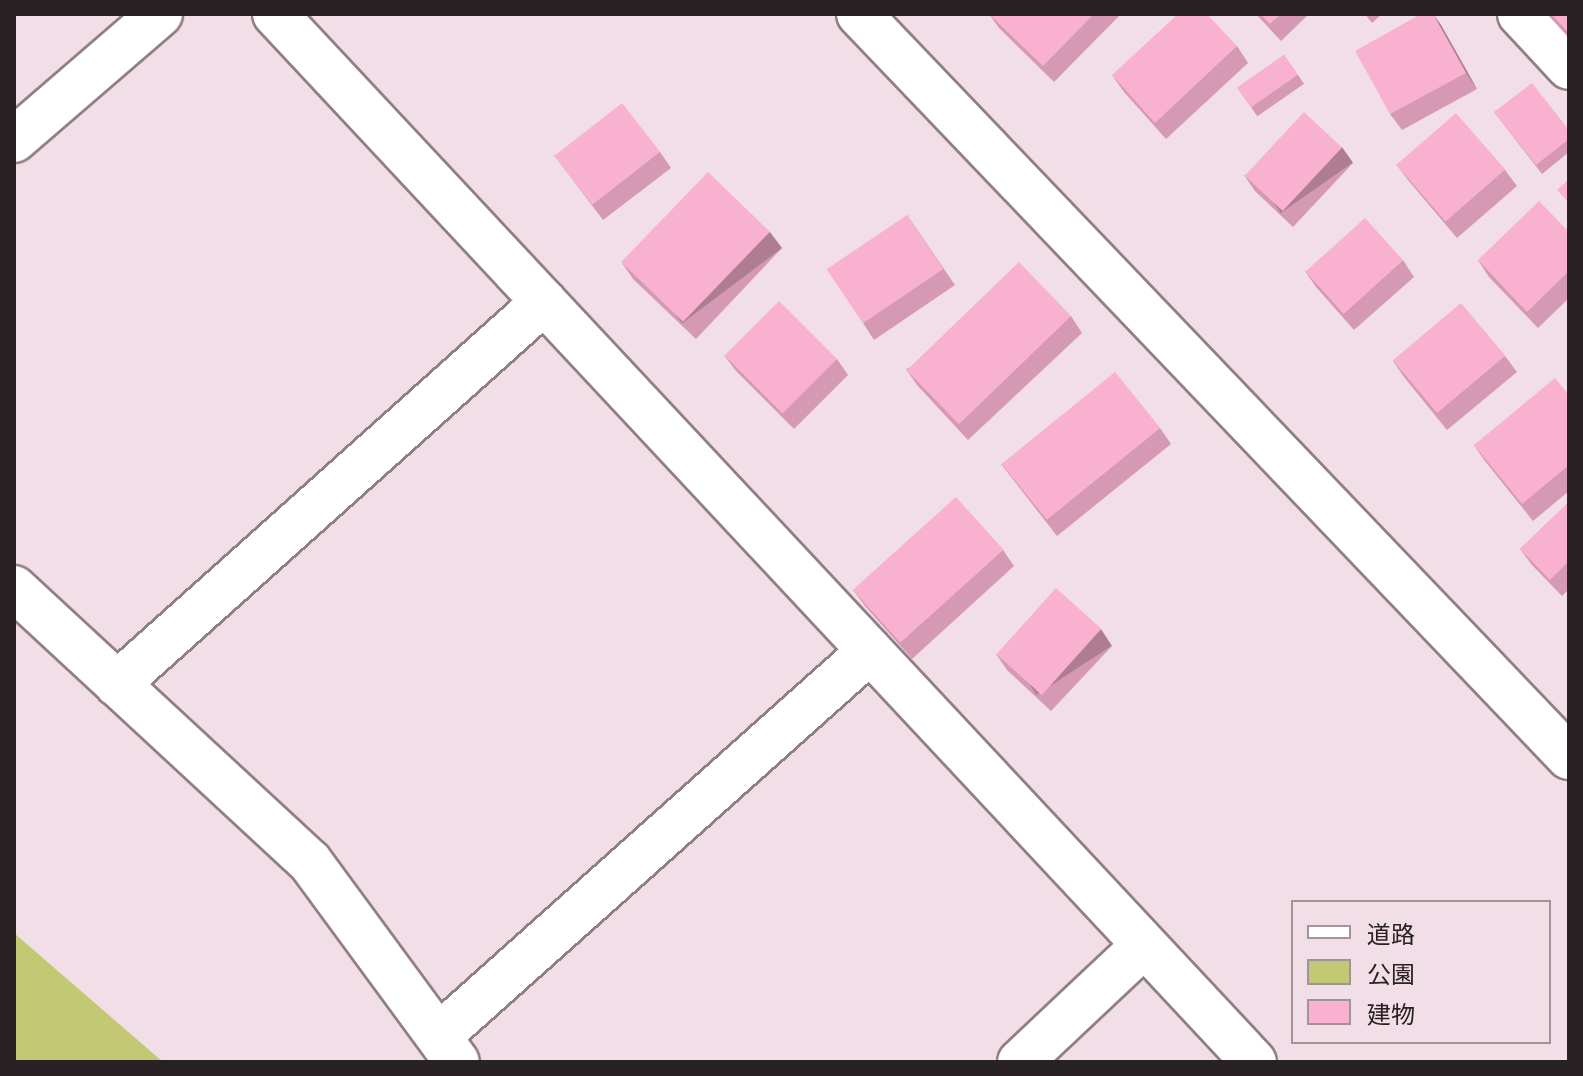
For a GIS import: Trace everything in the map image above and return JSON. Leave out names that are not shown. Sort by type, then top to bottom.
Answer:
[{"type":"street","points":[[14,140],[160,14]]},
{"type":"street","points":[[275,14],[1254,1062]]},
{"type":"street","points":[[859,14],[1569,757]]},
{"type":"street","points":[[1520,14],[1569,67]]},
{"type":"street","points":[[117,684],[544,302]]},
{"type":"street","points":[[14,588],[310,862],[449,1048],[870,651]]},
{"type":"street","points":[[1020,1062],[1144,945]]},
{"type":"green space","points":[[14,933],[163,1062],[14,1062]]},
{"type":"building","points":[[989,14],[1094,14],[1043,66]]},
{"type":"building","points":[[1178,14],[1207,14],[1237,46],[1155,123],[1112,75]]},
{"type":"building","points":[[1260,14],[1281,14],[1270,24]]},
{"type":"building","points":[[1421,14],[1433,14],[1466,73],[1390,114],[1355,51]]},
{"type":"building","points":[[1551,14],[1569,14],[1569,33]]},
{"type":"building","points":[[1284,55],[1298,75],[1251,107],[1237,88]]},
{"type":"building","points":[[1532,83],[1569,130],[1569,139],[1536,165],[1494,112]]},
{"type":"building","points":[[622,103],[660,152],[592,205],[554,156]]},
{"type":"building","points":[[1304,112],[1342,147],[1283,211],[1245,176]]},
{"type":"building","points":[[1456,113],[1505,170],[1446,221],[1396,165]]},
{"type":"building","points":[[708,172],[770,232],[683,322],[621,262]]},
{"type":"building","points":[[1569,179],[1569,203],[1557,190]]},
{"type":"building","points":[[1539,201],[1569,232],[1569,271],[1527,312],[1478,260]]},
{"type":"building","points":[[907,215],[943,269],[863,323],[827,269]]},
{"type":"building","points":[[1365,218],[1403,260],[1344,314],[1306,272]]},
{"type":"building","points":[[1019,262],[1071,316],[959,424],[907,370]]},
{"type":"building","points":[[779,301],[837,359],[783,413],[725,355]]},
{"type":"building","points":[[1461,303],[1505,356],[1437,413],[1393,360]]},
{"type":"building","points":[[1115,372],[1160,428],[1047,520],[1002,464]]},
{"type":"building","points":[[1555,378],[1569,395],[1569,465],[1522,504],[1474,445]]},
{"type":"building","points":[[956,497],[1004,550],[900,643],[853,590]]},
{"type":"building","points":[[1569,502],[1569,561],[1550,580],[1520,549]]},
{"type":"building","points":[[1056,588],[1101,629],[1042,695],[996,654]]}]
